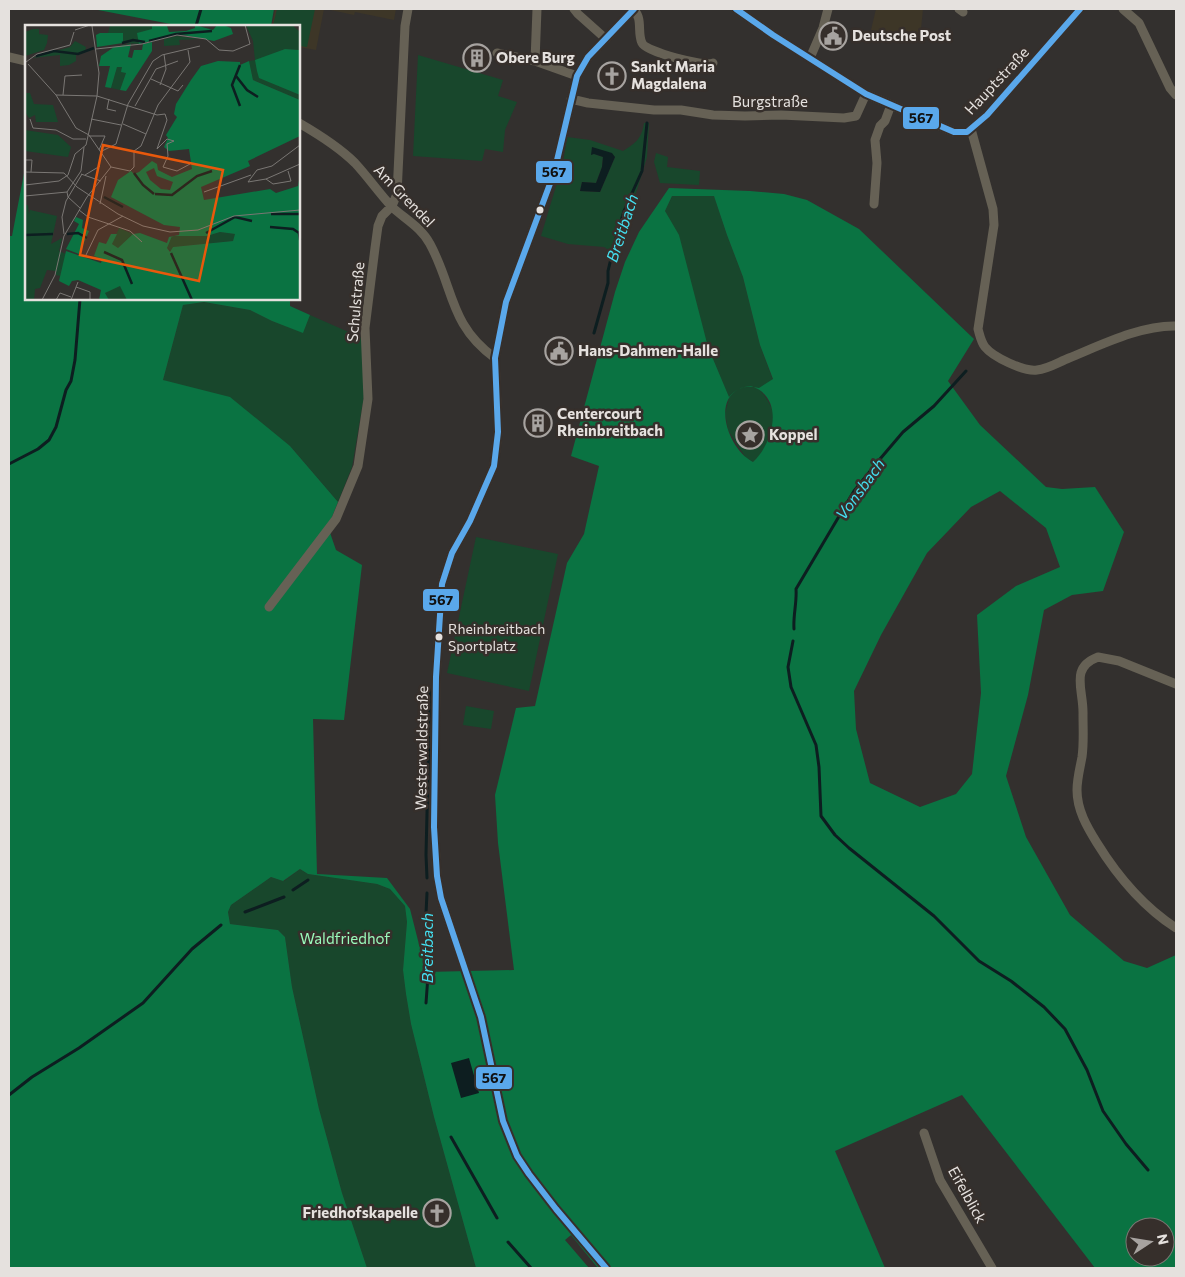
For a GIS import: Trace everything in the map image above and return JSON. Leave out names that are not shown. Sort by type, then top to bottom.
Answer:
[{"type":"street","name":"Schulstraße","points":[[269,607],[336,519],[358,466],[368,399],[365,328],[378,226],[382,216],[392,206],[397,194],[405,26],[408,9]]},
{"type":"street","points":[[536,61],[537,9]]},
{"type":"street","points":[[574,9],[606,39]]},
{"type":"street","points":[[634,9],[638,16],[641,41],[646,48],[688,61],[709,65],[713,63]]},
{"type":"street","name":"Westerwaldstraße","points":[[606,1268],[556,1209],[517,1156],[503,1121],[481,1017],[441,898],[437,876],[434,827],[436,677],[442,584],[452,553],[470,521],[494,466],[498,432],[495,358],[506,302],[554,173],[578,76],[588,58],[634,9]]},
{"type":"street","name":"Hauptstraße","points":[[736,9],[866,94],[954,132],[967,132],[987,115],[1080,9]]},
{"type":"street","points":[[810,58],[823,28],[828,9]]},
{"type":"street","points":[[1123,9],[1139,22],[1170,88],[1176,95]]},
{"type":"street","points":[[497,53],[536,61],[578,76]]},
{"type":"street","points":[[9,57],[25,61]]},
{"type":"street","name":"Burgstraße","points":[[571,99],[588,103],[721,115],[844,118],[856,116],[866,94]]},
{"type":"street","points":[[874,204],[877,163],[875,140],[891,105]]},
{"type":"street","name":"Am Grendel","points":[[300,124],[330,142],[354,162],[392,206],[422,232],[431,244],[454,309],[468,333],[481,348],[495,358]]},
{"type":"street","points":[[971,129],[993,209],[994,225],[978,329],[982,342],[987,349],[1022,368],[1038,370],[1105,343],[1143,331],[1176,326]]},
{"type":"street","points":[[1176,684],[1134,667],[1105,658],[1098,657],[1084,664],[1080,671],[1084,713],[1082,755],[1077,790],[1080,810],[1086,825],[1114,870],[1146,906],[1176,928]]},
{"type":"street","name":"Eifelblick","points":[[924,1133],[940,1180],[992,1268]]},
{"type":"shaded area","points":[[275,9],[324,9],[316,50],[300,47],[300,25],[272,25]]},
{"type":"shaded area","points":[[326,9],[396,9],[394,20],[355,12],[354,15]]},
{"type":"shaded area","points":[[876,9],[923,9],[920,39],[871,30]]},
{"type":"shaded area","points":[[592,147],[612,153],[615,157],[600,192],[580,191],[582,182],[596,183],[602,167],[603,157],[591,155]]},
{"type":"shaded area","points":[[469,1058],[479,1093],[461,1098],[451,1063]]},
{"type":"green space","points":[[93,9],[274,9],[271,25],[176,25]]},
{"type":"green space","points":[[277,9],[315,9],[307,47],[300,46],[300,25],[273,25]]},
{"type":"green space","points":[[418,55],[503,80],[498,96],[517,102],[505,130],[503,152],[485,149],[482,161],[413,156]]},
{"type":"green space","points":[[644,123],[649,123],[647,157],[617,255],[604,247],[568,244],[541,236],[563,163],[567,137],[590,140],[623,151],[638,140]],"holes":[[[594,154],[615,157],[600,192],[580,191],[582,182],[596,183],[602,167],[603,157]]]},
{"type":"green space","points":[[656,153],[668,157],[667,167],[700,171],[699,185],[660,183],[654,162]]},
{"type":"green space","points":[[25,168],[25,300],[290,300],[290,306],[310,315],[303,333],[250,310],[204,302],[183,305],[163,380],[230,397],[290,446],[338,502],[328,527],[336,550],[362,565],[344,720],[313,719],[317,874],[387,878],[410,909],[426,972],[514,970],[498,843],[495,795],[516,708],[535,706],[567,563],[584,534],[599,466],[571,456],[615,292],[625,262],[639,232],[669,188],[784,194],[807,200],[859,229],[974,339],[948,381],[980,425],[1046,487],[1062,489],[1095,487],[1124,532],[1103,591],[1072,595],[1044,610],[1028,695],[1006,776],[1026,837],[1070,915],[1124,961],[1147,968],[1176,955],[1176,1268],[1095,1268],[962,1095],[835,1151],[885,1268],[598,1268],[571,1235],[565,1240],[589,1268],[476,1268],[434,1117],[411,1024],[403,970],[407,922],[405,906],[390,889],[377,884],[308,874],[300,869],[283,881],[271,877],[231,905],[228,912],[230,924],[278,930],[285,937],[292,987],[319,1109],[342,1193],[367,1268],[9,1268],[9,236],[12,236]],"holes":[[[672,196],[714,196],[743,277],[760,345],[773,379],[759,388],[753,387],[762,392],[769,400],[773,421],[771,433],[766,444],[753,462],[743,455],[735,445],[729,433],[726,420],[726,408],[729,398],[738,390],[748,387],[739,389],[729,397],[708,347],[679,235],[665,211]],[[1000,491],[1046,528],[1060,567],[1016,586],[977,615],[981,693],[972,774],[956,794],[920,807],[870,783],[856,729],[854,691],[881,635],[927,553],[971,507]]]},
{"type":"green space","points":[[714,195],[743,277],[760,345],[773,380],[759,389],[771,406],[774,420],[766,446],[753,462],[746,458],[728,430],[725,413],[729,398],[708,347],[665,211],[672,196]]},
{"type":"green space","points":[[204,302],[250,310],[272,321],[303,332],[310,315],[362,338],[364,396],[352,467],[338,502],[290,446],[163,380],[183,305]]},
{"type":"green space","points":[[476,537],[558,554],[529,691],[447,673]]},
{"type":"green space","points":[[466,706],[494,711],[491,729],[463,725]]},
{"type":"green space","name":"Waldfriedhof","points":[[300,869],[308,874],[377,884],[390,889],[405,906],[407,922],[403,970],[411,1024],[434,1117],[476,1268],[367,1268],[342,1193],[319,1109],[292,987],[285,937],[278,930],[230,924],[228,912],[231,905],[271,877],[284,881]]},
{"type":"waterway","points":[[196,25],[201,9]]},
{"type":"waterway","name":"Breitbach","points":[[594,333],[608,283],[608,271],[624,211],[642,171],[647,123]]},
{"type":"waterway","points":[[9,464],[38,449],[49,440],[56,427],[66,390],[71,381],[75,360],[80,300]]},
{"type":"waterway","name":"Vonsbach","points":[[794,629],[796,589],[854,491],[903,432],[934,406],[966,371]]},
{"type":"waterway","points":[[793,641],[788,667],[791,687],[816,745],[821,816],[835,835],[849,848],[934,916],[979,961],[1011,981],[1044,1007],[1065,1029],[1087,1070],[1103,1111],[1126,1144],[1148,1170]]},
{"type":"waterway","name":"Breitbach","points":[[427,878],[430,690]]},
{"type":"waterway","points":[[293,890],[308,880]]},
{"type":"waterway","name":"Breitbach","points":[[426,1003],[429,962],[425,934],[427,893]]},
{"type":"waterway","points":[[245,912],[284,897]]},
{"type":"waterway","points":[[9,1095],[32,1077],[79,1048],[143,1003],[192,949],[221,925]]},
{"type":"waterway","name":"Breitbach","points":[[451,1137],[497,1218]]},
{"type":"waterway","name":"Breitbach","points":[[508,1242],[531,1268]]},
{"type":"transit line","name":"567","points":[[606,1268],[529,1174],[517,1156],[503,1121],[481,1017],[441,898],[437,876],[434,827],[436,677],[442,584],[452,553],[470,521],[494,466],[498,432],[495,358],[506,302],[554,173],[577,76],[588,57],[634,9]]},
{"type":"transit line","name":"567","points":[[736,9],[773,35],[866,94],[954,132],[967,132],[987,115],[1080,9]]},
{"type":"place","name":"Deutsche Post","points":[[833,36]]},
{"type":"place","name":"Obere Burg","points":[[477,58]]},
{"type":"place","name":"Sankt Maria Magdalena","points":[[612,76]]},
{"type":"place","name":"Hans-Dahmen-Halle","points":[[559,351]]},
{"type":"place","name":"Centercourt Rheinbreitbach","points":[[538,423]]},
{"type":"place","name":"Koppel","points":[[750,435]]},
{"type":"place","name":"Rheinbreitbach Sportplatz","points":[[439,637]]},
{"type":"place","name":"Friedhofskapelle","points":[[437,1213]]}]
